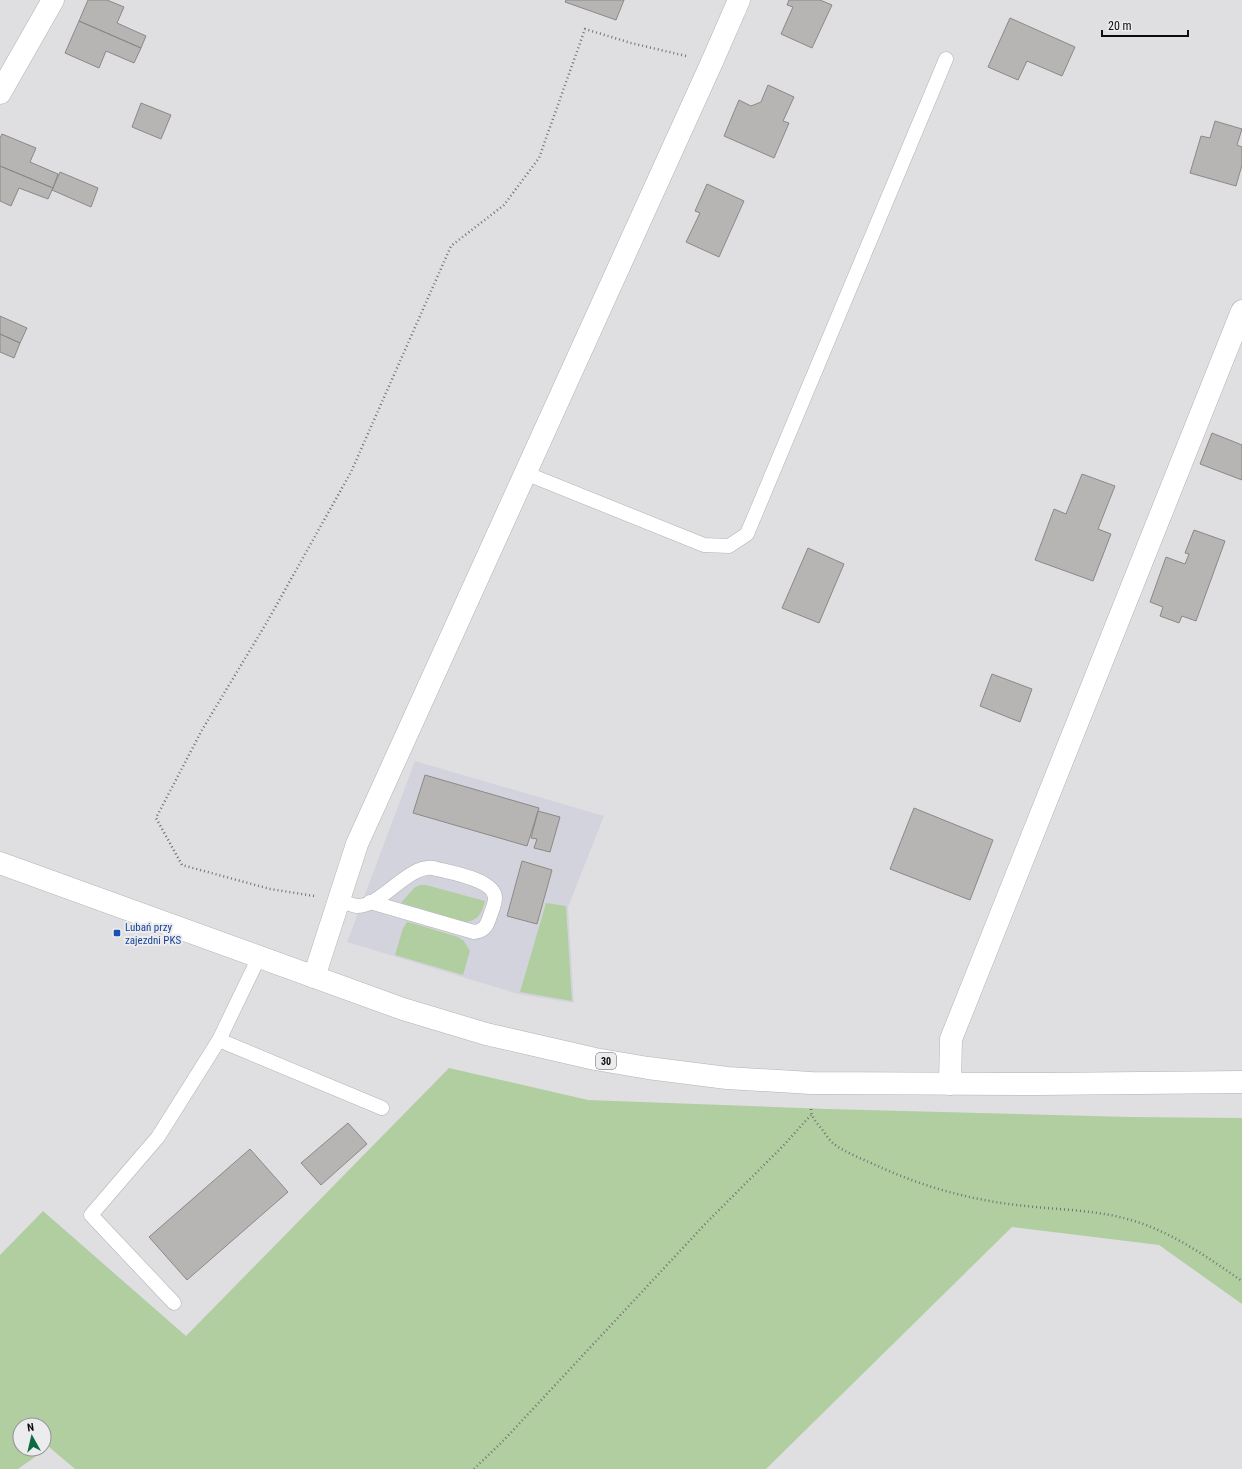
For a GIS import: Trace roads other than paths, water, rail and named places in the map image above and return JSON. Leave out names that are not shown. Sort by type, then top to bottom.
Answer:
[{"type":"street","points":[[0,93],[54,0]]},
{"type":"street","points":[[314,977],[357,844],[739,0]]},
{"type":"street","points":[[950,1084],[951,1039],[1242,311]]},
{"type":"street","name":"30","points":[[0,863],[404,1009],[486,1034],[588,1058],[648,1068],[727,1078],[811,1083],[950,1084],[1242,1082]]},
{"type":"lane","points":[[525,473],[704,546],[729,546],[747,534],[946,59]]},
{"type":"lane","points":[[339,900],[358,906],[370,902],[414,873],[426,868],[433,868],[479,881],[491,888],[495,897],[486,926],[483,930],[474,932],[370,902]]},
{"type":"lane","points":[[174,1303],[90,1215],[158,1137],[219,1040],[259,957]]},
{"type":"lane","points":[[219,1040],[382,1108]]},
{"type":"place","name":"Lubań przy zajezdni PKS","points":[[117,933]]}]
